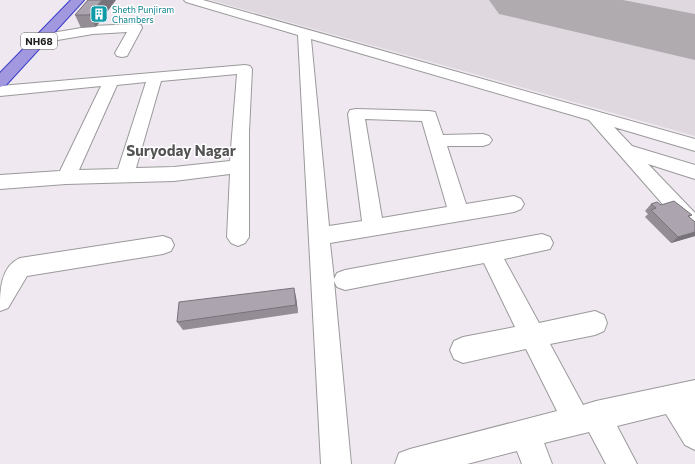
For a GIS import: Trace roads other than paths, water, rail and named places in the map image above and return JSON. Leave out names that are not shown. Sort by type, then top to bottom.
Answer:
[{"type":"highway","name":"NH68","points":[[0,69],[68,0]]},
{"type":"highway","name":"NH68","points":[[0,82],[78,0]]},
{"type":"street","points":[[190,0],[695,145]]},
{"type":"street","points":[[40,39],[93,30],[136,28],[122,53]]},
{"type":"street","points":[[304,32],[336,464]]},
{"type":"street","points":[[0,91],[245,69],[242,96],[239,166],[238,237]]},
{"type":"street","points":[[125,175],[155,77]]},
{"type":"street","points":[[66,177],[110,81]]},
{"type":"street","points":[[373,227],[356,114],[429,116],[459,213]]},
{"type":"street","points":[[595,117],[695,227]]},
{"type":"street","points":[[436,141],[483,140]]},
{"type":"street","points":[[626,151],[695,172]]},
{"type":"street","points":[[0,182],[66,177],[174,174],[239,166]]},
{"type":"street","points":[[319,236],[514,204]]},
{"type":"street","points":[[345,280],[542,243]]},
{"type":"street","points":[[0,300],[20,268],[163,245]]},
{"type":"street","points":[[489,252],[533,336],[586,418],[622,464]]},
{"type":"street","points":[[463,350],[595,323]]},
{"type":"street","points":[[410,464],[525,433],[683,396],[695,435]]},
{"type":"street","points":[[525,433],[538,464]]},
{"type":"place","name":"Sheth Punjiram Chambers","points":[[99,14]]},
{"type":"district","name":"Suryoday Nagar","points":[[181,150]]}]
